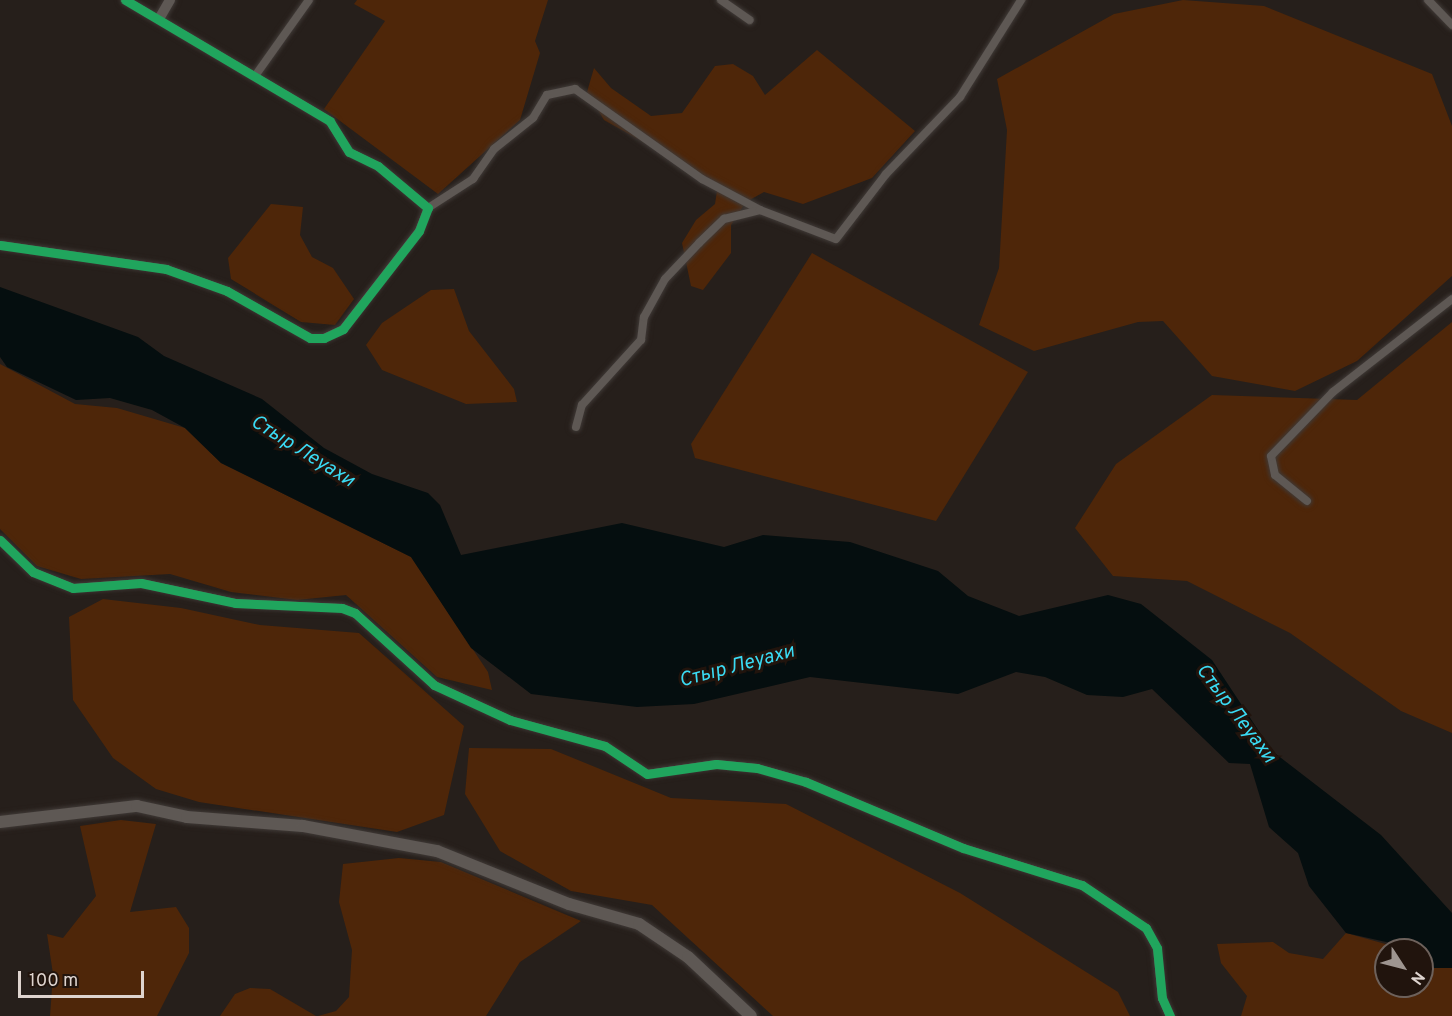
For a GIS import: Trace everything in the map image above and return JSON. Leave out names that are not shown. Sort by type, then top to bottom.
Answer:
[{"type":"main road","points":[[0,822],[137,806],[187,817],[303,826],[437,851],[569,904],[639,924],[688,957],[751,1016]]},
{"type":"street","points":[[125,0],[330,121],[349,152],[378,166],[428,208]]},
{"type":"street","points":[[159,19],[170,0]]},
{"type":"street","points":[[255,76],[309,0]]},
{"type":"street","points":[[721,0],[750,20]]},
{"type":"street","points":[[0,244],[166,269],[227,291],[310,338],[324,338],[343,329],[419,231],[428,208],[473,179],[494,149],[534,118],[547,95],[575,89],[702,179],[760,210],[836,240],[886,174],[960,97],[1022,0]]},
{"type":"street","points":[[1428,0],[1452,25]]},
{"type":"street","points":[[576,428],[582,405],[641,340],[644,317],[665,279],[724,219],[760,210]]},
{"type":"street","points":[[1307,501],[1275,475],[1271,456],[1333,392],[1452,299]]},
{"type":"street","points":[[0,540],[33,572],[73,588],[141,582],[235,603],[342,608],[355,613],[434,685],[510,720],[605,746],[635,770],[667,775],[716,764],[757,768],[806,782],[963,848],[1082,885],[1146,928],[1157,948],[1162,998],[1170,1016]]},
{"type":"shaded area","points":[[357,0],[548,0],[535,41],[540,53],[520,120],[438,194],[324,109],[385,21],[354,4]]},
{"type":"shaded area","points":[[1183,0],[1264,6],[1432,74],[1452,126],[1452,276],[1357,361],[1295,391],[1212,376],[1163,321],[1138,322],[1034,351],[979,325],[999,268],[1007,130],[997,79],[1114,14]]},
{"type":"shaded area","points":[[817,50],[915,131],[872,178],[803,204],[764,192],[746,202],[731,225],[731,253],[703,290],[691,286],[682,243],[696,220],[715,204],[718,184],[604,120],[587,92],[594,68],[611,88],[651,116],[682,113],[715,66],[733,64],[753,76],[765,95]]},
{"type":"shaded area","points":[[271,204],[303,207],[300,235],[312,257],[333,268],[354,299],[335,325],[301,322],[231,279],[228,258]]},
{"type":"shaded area","points":[[812,253],[1028,372],[936,521],[695,458],[691,444]]},
{"type":"shaded area","points":[[454,289],[469,331],[514,389],[517,402],[466,404],[382,370],[366,345],[382,323],[431,290]]},
{"type":"shaded area","points":[[1452,322],[1452,733],[1401,711],[1290,633],[1187,581],[1113,576],[1075,528],[1116,464],[1212,395],[1357,400]]},
{"type":"shaded area","points":[[0,364],[75,404],[117,408],[185,428],[221,463],[411,557],[488,672],[492,690],[437,677],[346,595],[297,600],[231,592],[170,574],[81,579],[37,566],[0,529]]},
{"type":"shaded area","points":[[103,599],[181,608],[260,625],[359,633],[464,726],[444,815],[397,832],[199,802],[156,789],[113,758],[73,700],[69,617]]},
{"type":"shaded area","points":[[469,748],[551,749],[671,798],[786,804],[960,893],[1118,992],[1130,1016],[773,1016],[652,905],[571,891],[500,851],[465,794]]},
{"type":"shaded area","points":[[121,820],[156,824],[130,912],[176,907],[189,928],[189,953],[157,1016],[50,1016],[53,974],[47,934],[63,938],[96,896],[80,826]]},
{"type":"shaded area","points":[[399,858],[441,862],[581,921],[520,962],[486,1016],[318,1016],[336,1011],[349,997],[352,950],[339,902],[343,864]]},
{"type":"shaded area","points":[[1346,933],[1374,941],[1374,998],[1434,998],[1434,968],[1452,968],[1452,1016],[1241,1016],[1247,996],[1221,963],[1217,944],[1273,942],[1289,953],[1323,959]]},
{"type":"shaded area","points":[[250,988],[270,989],[316,1016],[220,1016],[235,994]]},
{"type":"water","name":"Стыр Леуахи","points":[[0,287],[138,337],[164,356],[262,399],[324,448],[372,474],[428,493],[440,505],[461,555],[622,523],[724,547],[763,535],[850,542],[938,571],[968,596],[1019,616],[1108,595],[1141,604],[1212,660],[1272,751],[1381,835],[1452,913],[1452,968],[1434,968],[1434,938],[1374,939],[1346,933],[1309,886],[1298,853],[1269,827],[1250,764],[1229,763],[1152,689],[1123,697],[1087,695],[1045,677],[1016,672],[958,694],[810,677],[694,704],[637,707],[531,694],[471,648],[411,557],[221,463],[185,428],[152,410],[110,398],[76,400],[7,367],[0,357]]},
{"type":"cycle path","points":[[0,245],[166,269],[227,291],[310,338],[324,338],[343,329],[419,231],[428,208],[378,166],[349,152],[330,121],[125,0]]},
{"type":"cycle path","points":[[0,540],[33,572],[73,588],[141,583],[235,603],[342,608],[355,613],[434,685],[510,720],[605,746],[647,774],[716,764],[757,768],[806,782],[963,848],[1082,885],[1146,928],[1157,948],[1162,998],[1170,1016]]}]
